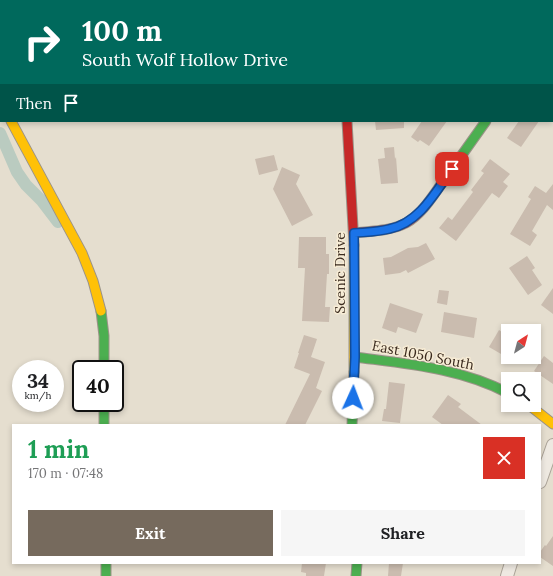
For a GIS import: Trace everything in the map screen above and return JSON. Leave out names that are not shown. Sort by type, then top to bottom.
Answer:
[{"type":"street","points":[[12,122],[82,254],[94,282],[103,327],[104,360]]},
{"type":"street","name":"Scenic Drive","points":[[347,122],[354,233],[355,357],[352,424]]},
{"type":"street","points":[[354,233],[389,229],[414,217],[426,205],[485,122]]},
{"type":"street","name":"East 1050 South","points":[[355,357],[468,376],[501,389]]},
{"type":"street","points":[[104,412],[104,424]]},
{"type":"street","points":[[538,412],[553,424]]},
{"type":"street","points":[[541,479],[553,445]]},
{"type":"street","points":[[106,564],[106,576]]},
{"type":"street","points":[[356,576],[357,564]]},
{"type":"street","points":[[507,576],[511,564]]},
{"type":"building","points":[[375,122],[404,122],[404,128],[376,130]]},
{"type":"building","points":[[421,122],[446,122],[429,146],[420,140],[418,142],[411,137]]},
{"type":"building","points":[[518,122],[538,122],[521,147],[507,138]]},
{"type":"building","points":[[394,147],[398,183],[381,184],[378,159],[385,158],[384,148]]},
{"type":"building","points":[[274,155],[278,170],[259,175],[255,159]]},
{"type":"building","points":[[490,159],[510,174],[503,182],[508,186],[499,198],[492,193],[456,241],[439,228],[448,217],[452,220],[473,192],[471,190],[484,173],[481,171]]},
{"type":"building","points":[[282,167],[300,175],[296,184],[313,215],[292,226],[273,189]]},
{"type":"building","points":[[553,184],[553,210],[547,205],[532,231],[537,235],[530,246],[510,234],[531,199],[528,197],[535,186],[546,193]]},
{"type":"building","points":[[299,237],[326,237],[326,254],[329,254],[329,274],[327,274],[325,307],[330,307],[329,322],[302,321],[305,268],[298,268]]},
{"type":"building","points":[[426,243],[435,259],[408,273],[406,270],[400,273],[385,275],[383,258],[391,257],[408,248],[418,247]]},
{"type":"building","points":[[527,256],[535,268],[532,270],[542,285],[528,295],[509,268]]},
{"type":"building","points":[[553,288],[553,314],[541,305]]},
{"type":"building","points":[[439,290],[449,291],[447,305],[437,303]]},
{"type":"building","points":[[390,303],[423,314],[416,333],[398,327],[396,333],[382,328]]},
{"type":"building","points":[[444,312],[477,318],[474,338],[441,332]]},
{"type":"building","points":[[499,330],[501,331],[501,354],[489,347]]},
{"type":"building","points":[[304,335],[317,339],[311,357],[325,362],[316,388],[322,391],[306,424],[285,424],[310,374],[294,368]]},
{"type":"building","points":[[544,356],[553,363],[553,384],[541,376],[541,372],[534,371],[539,364],[541,364],[541,360]]},
{"type":"building","points":[[389,382],[405,384],[400,423],[382,421],[384,409],[386,409]]},
{"type":"building","points":[[448,395],[461,404],[458,407],[481,424],[442,424],[432,417]]},
{"type":"building","points":[[553,536],[553,566],[541,558],[541,551],[545,545],[546,546]]},
{"type":"building","points":[[302,564],[326,564],[324,576],[306,576],[306,573],[301,572]]},
{"type":"building","points":[[389,564],[403,564],[401,576],[388,576]]},
{"type":"waterway","points":[[0,133],[17,172],[26,185],[42,201],[58,222]]},
{"type":"traffic: fast","points":[[442,183],[485,122]]},
{"type":"traffic: fast","points":[[101,311],[104,336],[104,360]]},
{"type":"traffic: fast","points":[[355,357],[452,372],[501,390]]},
{"type":"traffic: fast","points":[[352,424],[354,372]]},
{"type":"traffic: fast","points":[[104,412],[104,424]]},
{"type":"traffic: fast","points":[[106,564],[106,576]]},
{"type":"traffic: fast","points":[[356,576],[357,564]]},
{"type":"traffic: slow","points":[[12,122],[82,253],[93,281],[101,311]]},
{"type":"traffic: slow","points":[[354,245],[354,372]]},
{"type":"traffic: slow","points":[[538,412],[553,424]]},
{"type":"traffic: jam","points":[[347,122],[354,245]]},
{"type":"traffic: jam","points":[[354,233],[387,229],[406,223],[422,210],[442,183]]},
{"type":"route","points":[[353,398],[355,357],[354,233],[389,229],[414,217],[426,205],[452,169]]}]
